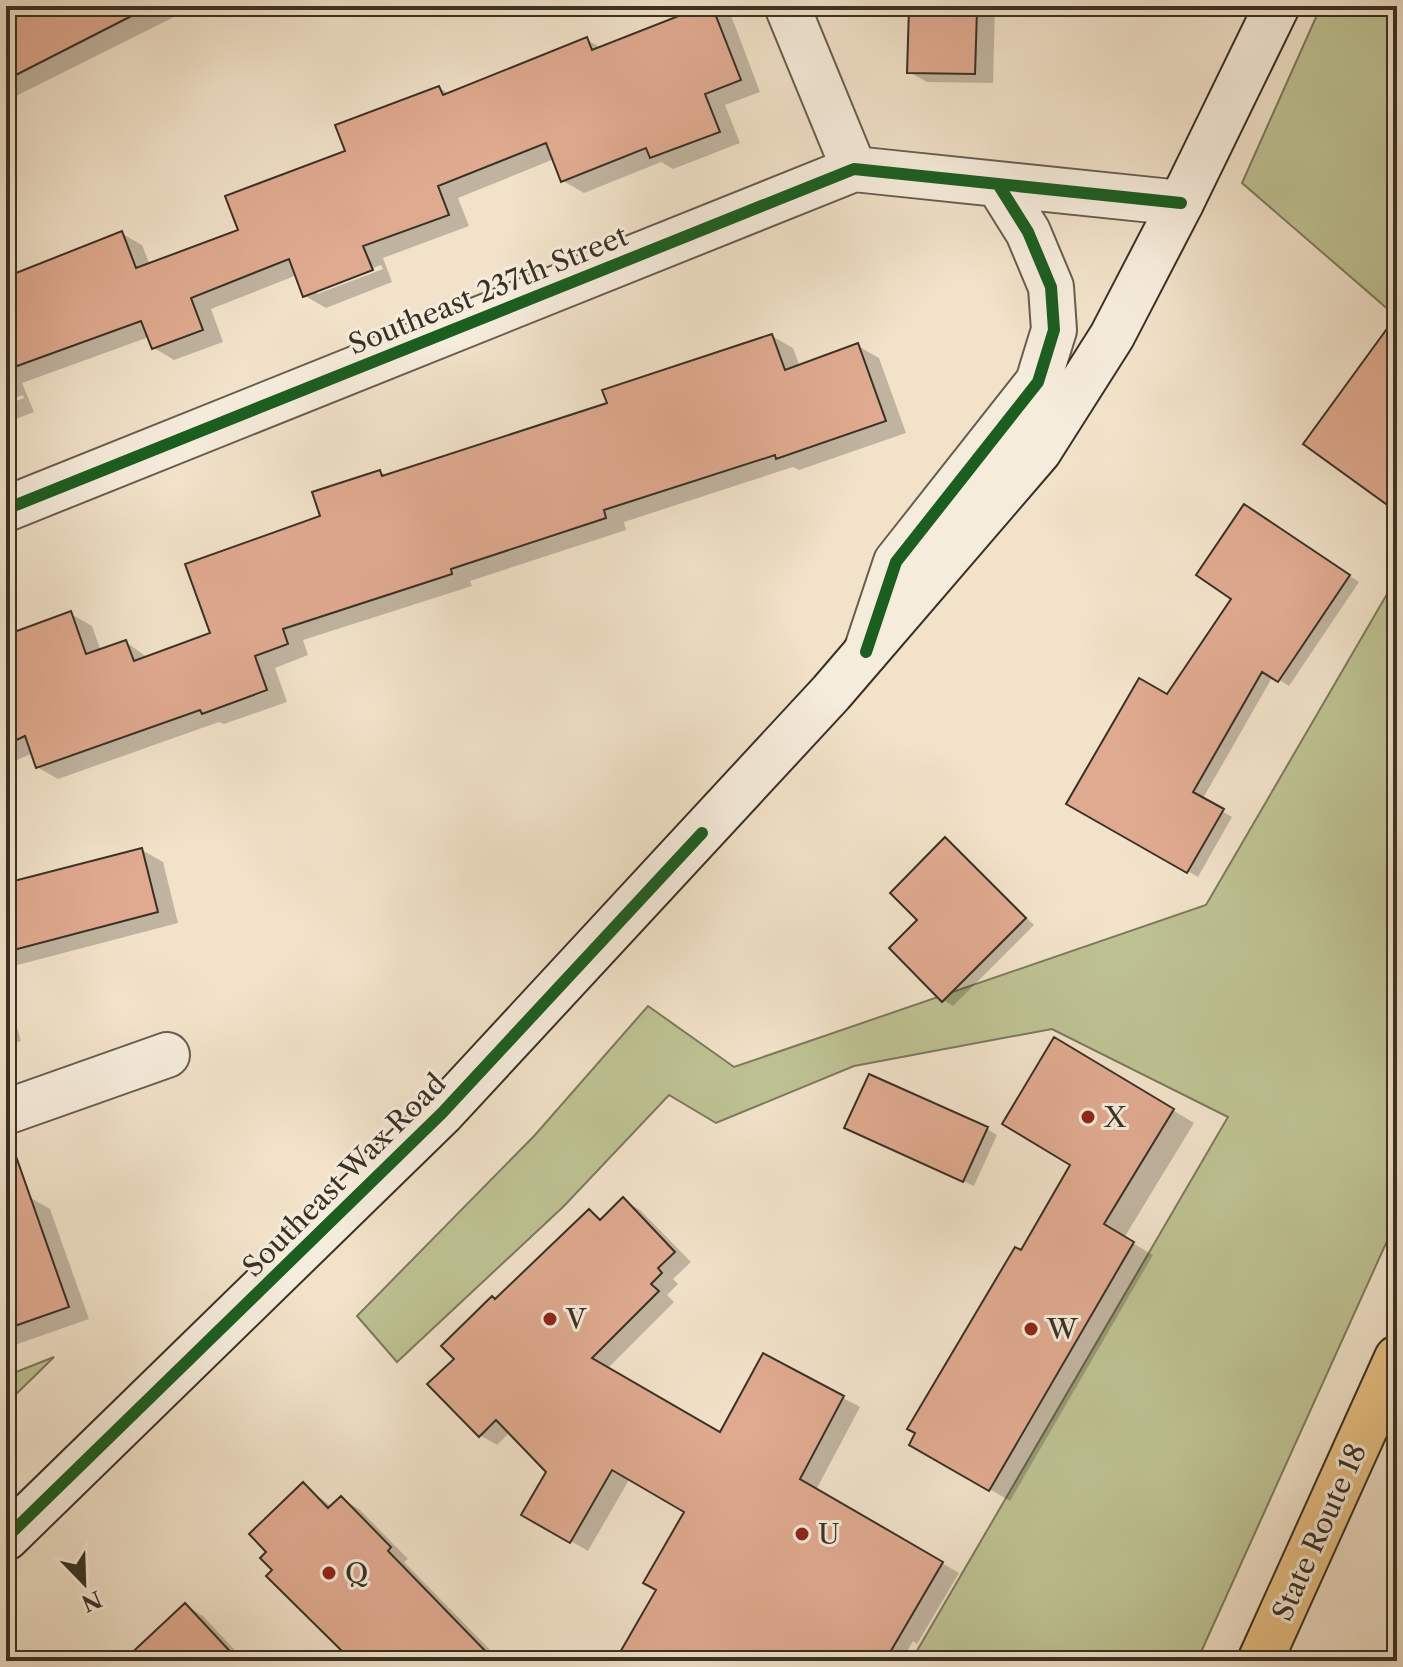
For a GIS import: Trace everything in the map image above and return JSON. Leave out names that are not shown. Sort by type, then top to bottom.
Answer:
[{"type":"highway","name":"State Route 18","points":[[1260,1661],[1397,1358]]},
{"type":"street","points":[[787,6],[854,169]]},
{"type":"street","name":"Southeast Wax Road","points":[[6,1538],[442,1113],[866,652],[1039,451],[1112,336],[1277,6]]},
{"type":"street","name":"Southeast 237th Street","points":[[6,509],[854,169],[1181,203]]},
{"type":"street","points":[[866,652],[896,562],[1038,382],[1054,330],[1051,287],[1028,232],[998,184]]},
{"type":"street","points":[[6,1112],[167,1055]]},
{"type":"green space","points":[[1321,6],[1397,6],[1397,317],[1242,183]]},
{"type":"green space","points":[[1397,577],[1397,1219],[1197,1661],[911,1661],[1228,1117],[1052,1029],[854,1066],[716,1123],[669,1095],[564,1206],[397,1362],[357,1316],[535,1135],[648,1006],[734,1067],[1206,905]]},
{"type":"green space","points":[[54,1357],[6,1404],[6,1376]]},
{"type":"building","points":[[6,6],[151,6],[6,80]]},
{"type":"building","points":[[704,6],[712,6],[741,80],[705,94],[720,132],[650,158],[646,148],[561,182],[546,143],[438,186],[449,215],[363,246],[373,270],[303,297],[289,259],[191,298],[203,330],[152,349],[141,321],[6,370],[6,277],[122,231],[136,268],[238,230],[225,196],[345,151],[335,125],[439,86],[443,95],[587,37],[592,50]]},
{"type":"building","points":[[909,8],[977,10],[975,74],[907,73]]},
{"type":"building","points":[[1397,315],[1397,512],[1303,444]]},
{"type":"building","points":[[772,334],[785,370],[858,343],[886,421],[776,459],[775,455],[604,510],[606,518],[451,569],[452,574],[283,629],[288,644],[255,656],[267,690],[202,714],[200,710],[36,768],[25,736],[6,745],[6,635],[71,611],[86,654],[126,640],[134,661],[210,633],[185,564],[320,516],[312,492],[380,470],[382,476],[607,403],[602,390]]},
{"type":"building","points":[[1244,504],[1350,575],[1278,682],[1262,672],[1193,792],[1224,809],[1187,873],[1066,804],[1139,678],[1167,694],[1231,599],[1196,575]]},
{"type":"building","points":[[945,837],[1026,918],[942,1002],[889,948],[917,920],[890,893]]},
{"type":"building","points":[[142,848],[158,912],[6,952],[6,883]]},
{"type":"building","name":"W","points":[[1054,1037],[1174,1109],[1104,1224],[1134,1242],[989,1491],[909,1445],[915,1433],[907,1429],[1015,1247],[1021,1250],[1070,1165],[1002,1124]]},
{"type":"building","points":[[869,1074],[988,1127],[963,1182],[844,1128]]},
{"type":"building","points":[[12,1145],[69,1307],[6,1329],[6,1146]]},
{"type":"building","points":[[623,1197],[675,1252],[658,1268],[662,1273],[651,1284],[659,1291],[592,1358],[720,1432],[763,1353],[844,1396],[800,1479],[943,1562],[885,1661],[615,1661],[656,1590],[643,1583],[684,1512],[612,1470],[570,1543],[521,1515],[546,1472],[496,1420],[479,1437],[427,1384],[454,1359],[441,1346],[492,1296],[495,1299],[589,1209],[600,1220]]},
{"type":"building","name":"Q","points":[[303,1482],[328,1508],[341,1496],[391,1547],[388,1551],[495,1661],[352,1661],[266,1576],[272,1570],[260,1558],[266,1552],[249,1534]]},
{"type":"building","points":[[185,1603],[239,1661],[123,1661]]},
{"type":"cycle path","points":[[6,509],[854,169],[1181,203]]},
{"type":"cycle path","points":[[866,652],[896,562],[1038,382],[1054,330],[1051,287],[1028,232],[998,184]]},
{"type":"cycle path","points":[[6,1538],[442,1113],[702,833]]},
{"type":"place","name":"X","points":[[1088,1117]]},
{"type":"place","name":"V","points":[[550,1319]]},
{"type":"place","name":"W","points":[[1031,1329]]},
{"type":"place","name":"U","points":[[802,1534]]},
{"type":"place","name":"Q","points":[[329,1573]]}]
